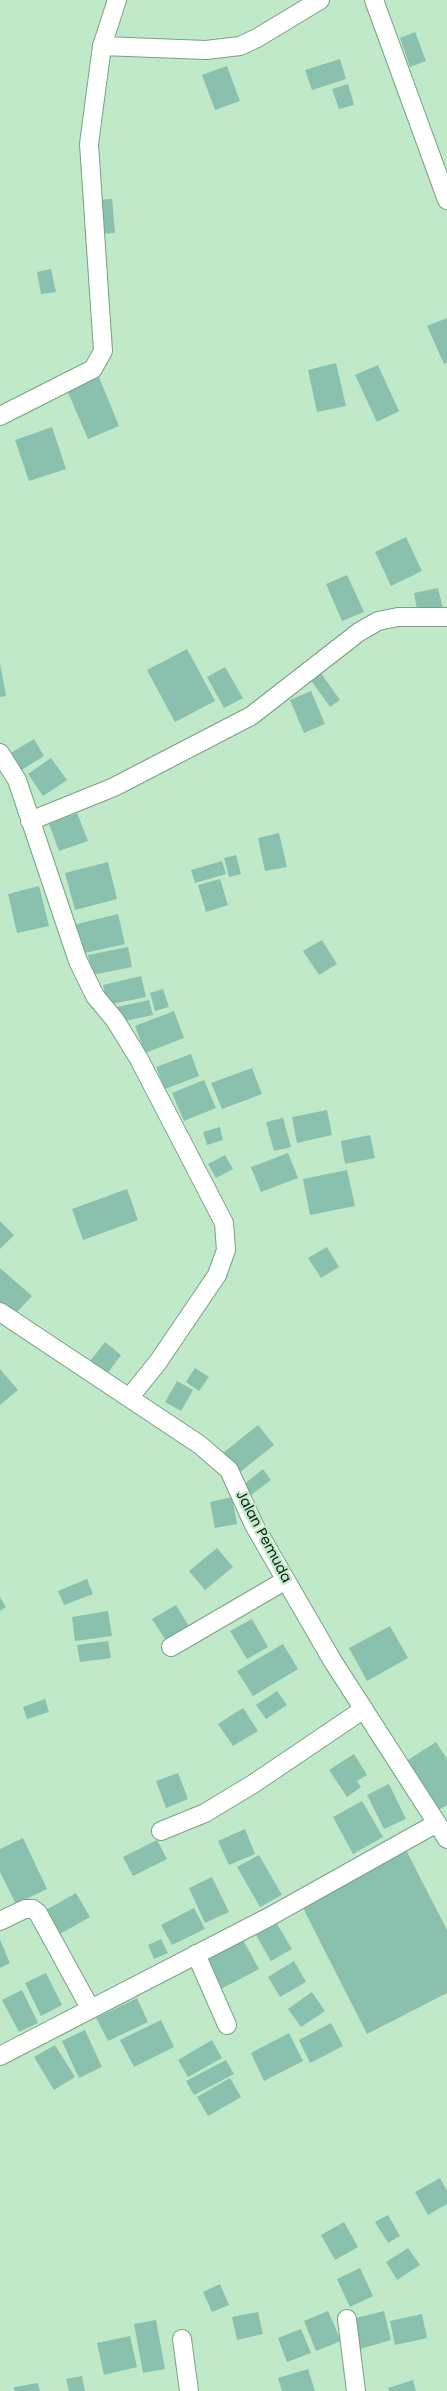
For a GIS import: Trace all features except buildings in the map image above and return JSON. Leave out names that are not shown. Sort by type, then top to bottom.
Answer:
[{"type":"street","points":[[0,416],[93,369],[103,352],[89,144],[102,46],[117,0]]},
{"type":"street","points":[[102,46],[206,50],[240,46],[320,0]]},
{"type":"street","points":[[374,0],[447,200]]},
{"type":"street","points":[[30,821],[114,786],[251,716],[359,632],[378,621],[398,617],[447,617]]},
{"type":"street","points":[[0,753],[17,780],[78,961],[95,996],[115,1020],[139,1060],[224,1223],[226,1250],[217,1275],[158,1362],[128,1398]]},
{"type":"street","name":"Jalan Pemuda","points":[[0,1312],[200,1445],[229,1470],[254,1525],[286,1580],[364,1709],[447,1839]]},
{"type":"street","points":[[171,1647],[286,1580]]},
{"type":"street","points":[[161,1831],[205,1813],[253,1784],[364,1709]]},
{"type":"street","points":[[0,2056],[269,1917],[437,1823]]},
{"type":"street","points":[[0,1921],[25,1909],[38,1913],[90,2008]]},
{"type":"street","points":[[196,1954],[227,2025]]},
{"type":"street","points":[[347,2319],[356,2391]]},
{"type":"street","points":[[182,2339],[189,2391]]}]
